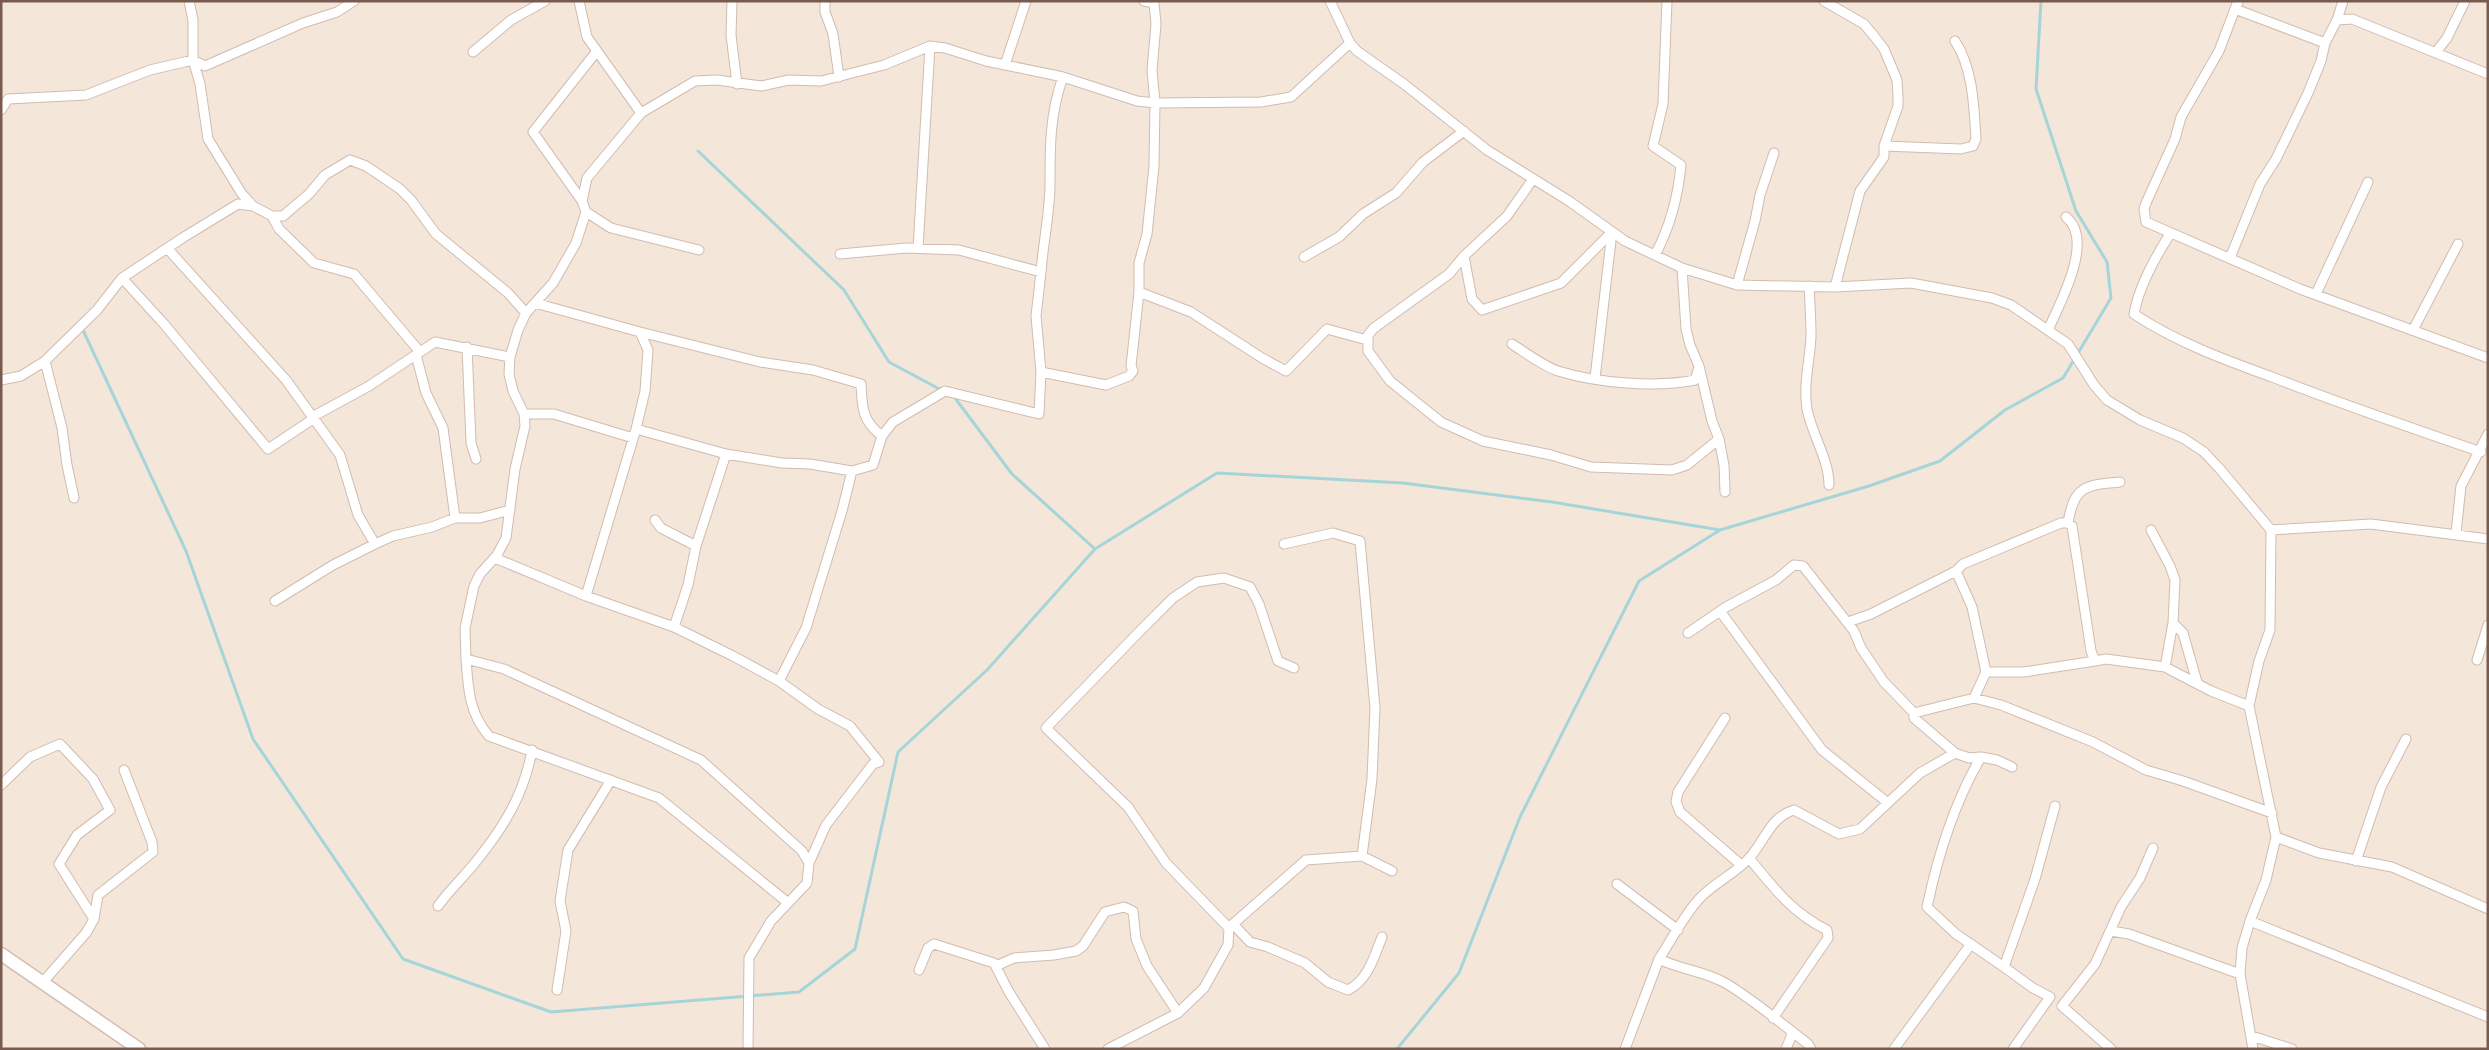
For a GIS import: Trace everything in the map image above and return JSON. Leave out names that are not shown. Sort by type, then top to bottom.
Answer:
[{"type":"street","points":[[189,1],[193,20],[193,60],[200,84],[208,139],[242,194],[253,206],[272,216],[283,216],[309,194],[325,174],[350,160],[354,160],[400,189],[411,200],[436,234],[449,242],[508,293],[526,313]]},
{"type":"street","points":[[1,110],[8,99],[86,95],[150,70],[193,60],[205,66],[303,23],[337,12],[354,1]]},
{"type":"street","points":[[473,52],[511,20],[545,1]]},
{"type":"street","points":[[579,1],[587,37],[641,113]]},
{"type":"street","points":[[732,1],[732,36],[737,84]]},
{"type":"street","points":[[825,1],[825,12],[832,34],[839,78]]},
{"type":"street","points":[[1005,65],[1026,1]]},
{"type":"street","points":[[1041,372],[1106,385],[1131,374],[1139,292],[1139,262],[1147,234],[1154,166],[1155,104],[1152,70],[1156,24],[1154,3],[1144,1]]},
{"type":"street","points":[[1330,1],[1350,43],[1508,164],[1569,201],[1625,241],[1682,268],[1736,285],[1835,287],[1911,283],[1992,298],[2011,305],[2068,344],[2094,385],[2107,400],[2140,420],[2183,438],[2204,452],[2271,530],[2270,630],[2259,661],[2249,706],[2276,837],[2266,880],[2242,948],[2240,974],[2253,1049]]},
{"type":"street","points":[[1655,255],[1666,234],[1674,207],[1679,188],[1681,165],[1653,146],[1663,104],[1667,1]]},
{"type":"street","points":[[1824,1],[1864,24],[1884,49],[1897,80],[1898,106],[1884,146],[1884,157],[1860,191],[1835,287]]},
{"type":"street","points":[[2238,1],[2235,9],[2325,43]]},
{"type":"street","points":[[2238,1],[2219,51],[2181,117],[2175,139],[2144,209],[2146,222],[2238,263],[2256,268],[2316,294],[2488,358]]},
{"type":"street","points":[[2230,258],[2260,184],[2276,159],[2308,93],[2321,61],[2325,43],[2338,20],[2342,1]]},
{"type":"street","points":[[2436,52],[2447,38],[2465,1]]},
{"type":"street","points":[[2338,20],[2352,19],[2488,74]]},
{"type":"street","points":[[1884,146],[1961,149],[1973,146],[1976,134],[1968,71],[1964,54],[1955,41]]},
{"type":"street","points":[[582,201],[587,178],[641,113],[695,82],[717,80],[761,86],[789,80],[821,81],[839,78],[899,60],[930,46],[945,48],[1005,65],[1063,76],[1137,101],[1155,104],[1261,102],[1291,96],[1350,43]]},
{"type":"street","points":[[918,248],[930,46]]},
{"type":"street","points":[[597,51],[533,132],[582,201],[586,212],[611,228],[699,250]]},
{"type":"street","points":[[524,414],[554,414],[726,454],[852,471],[873,465],[882,436],[893,422],[945,390],[1039,414],[1041,372],[1036,316],[1050,184],[1048,162],[1054,102],[1063,76]]},
{"type":"street","points":[[1304,258],[1339,237],[1363,214],[1396,193],[1423,162],[1464,131]]},
{"type":"street","points":[[1736,285],[1755,221],[1760,195],[1774,153]]},
{"type":"street","points":[[1533,179],[1508,216],[1464,256],[1449,274],[1374,328],[1367,340],[1368,351],[1390,381],[1441,422],[1483,442],[1551,455],[1591,467],[1672,470],[1688,465],[1720,439]]},
{"type":"street","points":[[2316,294],[2368,182]]},
{"type":"street","points":[[1,380],[21,376],[45,361],[97,310],[122,278],[238,204],[253,206]]},
{"type":"street","points":[[586,212],[576,243],[553,283],[526,313],[510,357],[509,374],[512,391],[524,414],[525,426],[514,469],[506,538],[495,558],[480,574],[474,586],[465,628],[468,686],[478,723],[489,736],[532,750],[659,798],[787,902]]},
{"type":"street","points":[[272,216],[279,229],[314,263],[354,274],[418,354],[426,393],[443,428],[455,518]]},
{"type":"street","points":[[2048,330],[2072,272],[2078,246],[2074,223],[2066,217]]},
{"type":"street","points":[[1464,256],[1472,300],[1482,310],[1561,283],[1612,232]]},
{"type":"street","points":[[1595,378],[1612,232]]},
{"type":"street","points":[[2170,234],[2146,279],[2134,314],[2174,336],[2232,362],[2327,399],[2480,452]]},
{"type":"street","points":[[2414,330],[2458,244]]},
{"type":"street","points":[[167,248],[286,380],[312,418],[324,430],[340,455],[358,515],[375,544]]},
{"type":"street","points":[[840,254],[918,248],[959,250],[1042,272]]},
{"type":"street","points":[[1682,268],[1686,329],[1690,345],[1700,366],[1712,421],[1720,439],[1724,465],[1725,492]]},
{"type":"street","points":[[122,278],[164,324],[268,449],[312,418],[369,386],[435,342],[510,357]]},
{"type":"street","points":[[1809,286],[1811,336],[1806,385],[1807,408],[1814,433],[1829,472],[1829,486]]},
{"type":"street","points":[[1139,292],[1192,312],[1262,358],[1286,370],[1327,329],[1367,340]]},
{"type":"street","points":[[535,303],[751,360],[813,370],[861,384],[862,412],[875,430],[882,436]]},
{"type":"street","points":[[586,596],[635,433],[645,391],[648,350],[640,332]]},
{"type":"street","points":[[1512,344],[1557,371],[1595,378],[1674,384],[1695,380],[1700,366]]},
{"type":"street","points":[[467,347],[471,443],[476,459]]},
{"type":"street","points":[[45,361],[62,428],[74,498]]},
{"type":"street","points":[[2456,534],[2461,486],[2488,434]]},
{"type":"street","points":[[674,627],[689,579],[696,546],[726,454]]},
{"type":"street","points":[[779,681],[806,628],[842,511],[852,471]]},
{"type":"street","points":[[2068,523],[2072,501],[2080,492],[2092,484],[2120,482]]},
{"type":"street","points":[[275,601],[333,565],[393,536],[432,527],[455,518],[480,518],[510,510]]},
{"type":"street","points":[[656,520],[661,528],[696,546]]},
{"type":"street","points":[[1848,622],[1871,614],[1956,571],[1964,564],[2061,523],[2068,523],[2072,526],[2091,651],[2095,661]]},
{"type":"street","points":[[2271,530],[2370,524],[2488,539]]},
{"type":"street","points":[[2151,530],[2170,566],[2175,580],[2173,623],[2165,667]]},
{"type":"street","points":[[1284,544],[1333,533],[1360,541],[1375,708],[1372,779],[1362,856]]},
{"type":"street","points":[[495,558],[586,596],[674,627],[779,681],[818,708],[850,726],[879,762],[873,764],[826,825],[809,863],[807,883],[771,921],[749,958],[748,1049]]},
{"type":"street","points":[[1688,633],[1720,611],[1776,580],[1794,565],[1803,566],[1848,622],[1861,648],[1884,682],[1914,713],[1914,718],[1955,753],[1969,758],[1981,757],[1997,760],[2012,768]]},
{"type":"street","points":[[1956,571],[1972,607],[1986,672],[1974,698]]},
{"type":"street","points":[[1294,668],[1278,662],[1260,604],[1250,587],[1224,578],[1197,582],[1173,598],[1046,728],[1128,807],[1166,863],[1250,942],[1268,947],[1305,963],[1328,982],[1348,990],[1359,984],[1373,960],[1382,936]]},
{"type":"street","points":[[1720,611],[1822,750],[1888,803]]},
{"type":"street","points":[[2173,623],[2183,633],[2197,682]]},
{"type":"street","points":[[2477,660],[2488,625]]},
{"type":"street","points":[[466,659],[512,673],[701,760],[802,851],[809,863]]},
{"type":"street","points":[[1986,672],[2024,672],[2106,659],[2165,667],[2197,682],[2211,691],[2249,706]]},
{"type":"street","points":[[1914,713],[1974,698],[2001,705],[2085,739],[2146,770],[2183,781],[2272,813]]},
{"type":"street","points":[[1725,718],[1678,792],[1676,802],[1680,812],[1740,864]]},
{"type":"street","points":[[2356,861],[2381,788],[2406,739]]},
{"type":"street","points":[[1,785],[30,757],[60,744],[93,779],[110,810],[77,835],[59,864],[94,919]]},
{"type":"street","points":[[438,906],[448,892],[478,860],[514,807],[527,778],[532,750]]},
{"type":"street","points":[[1625,1049],[1659,959],[1678,930],[1700,898],[1733,874],[1740,864],[1750,858],[1781,814],[1794,810],[1839,834],[1860,828],[1920,774],[1955,753]]},
{"type":"street","points":[[1981,757],[1956,807],[1933,876],[1926,907],[1956,934],[2062,1006],[2111,1049]]},
{"type":"street","points":[[43,982],[86,933],[94,919],[98,895],[153,852],[152,842],[124,770]]},
{"type":"street","points":[[557,990],[566,931],[560,901],[568,850],[611,780]]},
{"type":"street","points":[[2004,967],[2035,879],[2055,806]]},
{"type":"street","points":[[2276,837],[2319,853],[2392,867],[2487,906]]},
{"type":"street","points":[[2062,1006],[2095,964],[2121,907],[2140,878],[2153,848]]},
{"type":"street","points":[[1108,1049],[1178,1013],[1204,988],[1228,945],[1231,926],[1306,860],[1362,856],[1392,871]]},
{"type":"street","points":[[1750,858],[1782,897],[1806,920],[1827,930],[1828,938],[1773,1018]]},
{"type":"street","points":[[1617,884],[1678,930]]},
{"type":"street","points":[[996,966],[1014,958],[1054,956],[1076,951],[1083,946],[1106,912],[1124,907],[1133,911],[1136,939],[1147,966],[1178,1013]]},
{"type":"street","points":[[2250,921],[2488,1017]]},
{"type":"street","points":[[2111,931],[2129,934],[2240,974]]},
{"type":"street","points":[[919,970],[928,948],[934,944],[991,962],[996,966],[1009,992],[1045,1049]]},
{"type":"street","points":[[1894,1049],[1971,944]]},
{"type":"street","points":[[1,954],[138,1049]]},
{"type":"street","points":[[1659,959],[1672,965],[1694,969],[1727,984],[1793,1032],[1811,1049]]},
{"type":"street","points":[[2013,1049],[2050,997]]},
{"type":"street","points":[[1786,1049],[1793,1032]]},
{"type":"street","points":[[2252,1036],[2292,1049]]},
{"type":"shaded area","points":[[1,1],[2488,1],[2488,1049],[1,1049]]},
{"type":"waterway","points":[[1397,1049],[1459,973],[1520,817],[1639,581],[1720,530],[1869,486],[1940,461],[2005,410],[2063,378],[2111,298],[2107,262],[2076,211],[2036,89],[2041,1]]},
{"type":"waterway","points":[[698,151],[844,290],[889,362],[943,391]]},
{"type":"waterway","points":[[82,328],[186,551],[253,739],[403,959],[551,1012],[799,992],[855,949],[898,752],[987,670],[1095,549],[1217,473],[1403,483],[1552,502],[1720,530]]},
{"type":"waterway","points":[[955,398],[1012,474],[1095,549]]}]
